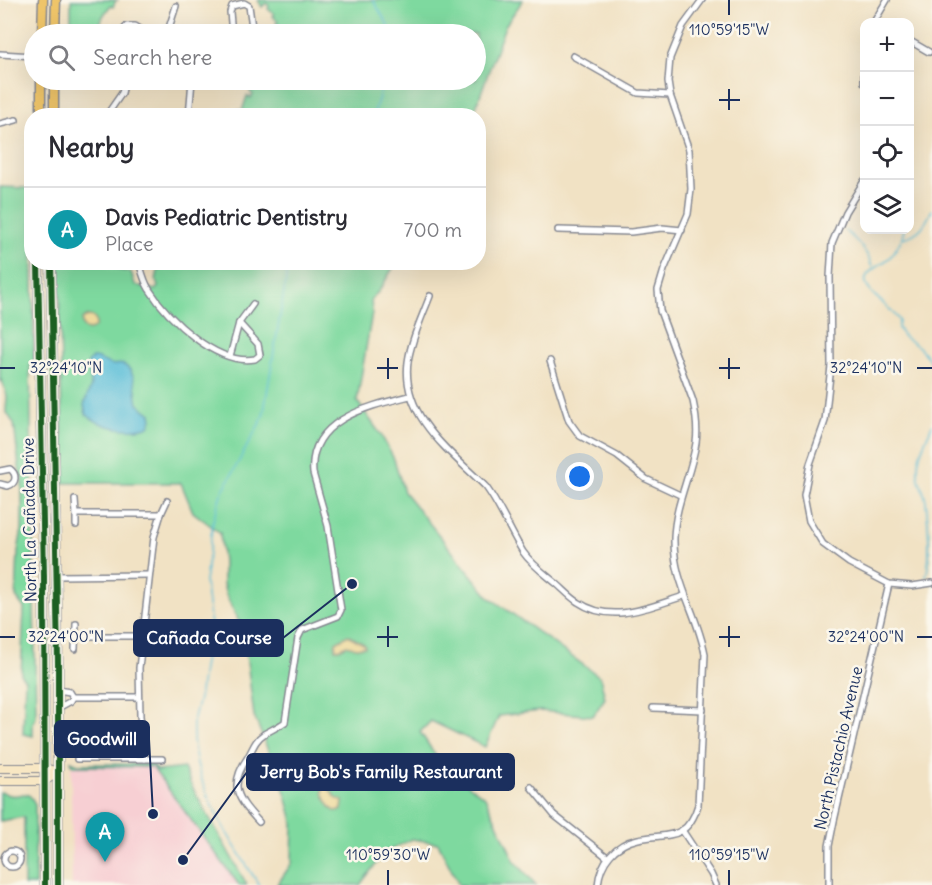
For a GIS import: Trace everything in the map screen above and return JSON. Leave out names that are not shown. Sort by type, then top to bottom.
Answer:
[{"type":"main road","points":[[42,24],[43,0]]},
{"type":"main road","points":[[55,24],[56,0]]},
{"type":"main road","points":[[41,90],[41,108]]},
{"type":"main road","points":[[54,90],[54,108]]},
{"type":"main road","name":"North La Cañada Drive","points":[[38,270],[45,885]]},
{"type":"main road","name":"North La Cañada Drive","points":[[51,270],[57,576],[58,885]]},
{"type":"main road","points":[[42,461],[55,461]]},
{"type":"street","points":[[598,885],[607,857],[627,842],[664,837],[682,830],[695,815],[698,805],[705,654],[698,628],[684,596],[674,551],[675,523],[680,495],[697,441],[696,414],[660,311],[658,290],[664,270],[682,230],[691,200],[692,175],[684,132],[670,95],[668,70],[674,44],[683,26],[702,0]]},
{"type":"street","points":[[877,18],[887,0]]},
{"type":"street","points":[[232,24],[230,12],[232,6],[244,3],[249,6],[252,24]]},
{"type":"street","points":[[170,24],[176,6]]},
{"type":"street","points":[[914,44],[929,52]]},
{"type":"street","points":[[0,54],[24,54]]},
{"type":"street","points":[[573,56],[638,93],[670,95]]},
{"type":"street","points":[[112,108],[123,90]]},
{"type":"street","points":[[190,108],[191,90]]},
{"type":"street","points":[[0,124],[16,120]]},
{"type":"street","points":[[860,188],[845,212],[832,243],[831,366],[825,421],[810,464],[804,495],[809,521],[823,544],[849,563],[890,584],[912,586],[932,583]]},
{"type":"street","points":[[558,230],[631,232],[662,228],[682,230]]},
{"type":"street","points":[[141,270],[144,280],[159,304],[192,337],[207,347],[230,356],[255,359],[260,355],[258,344],[239,323]]},
{"type":"street","points":[[430,296],[408,359],[410,396],[421,419],[486,487],[524,553],[578,602],[590,608],[617,614],[637,611],[684,596]]},
{"type":"street","points":[[230,356],[239,323],[252,304]]},
{"type":"street","points":[[550,361],[565,412],[573,429],[589,442],[617,456],[646,479],[680,495]]},
{"type":"street","points":[[259,822],[244,805],[238,792],[236,779],[238,770],[255,742],[285,722],[298,638],[302,630],[338,616],[341,610],[328,526],[314,482],[312,466],[316,446],[333,424],[370,406],[410,396]]},
{"type":"street","points":[[0,471],[10,469],[15,475],[15,481],[11,485],[1,487]]},
{"type":"street","points":[[75,500],[76,525]]},
{"type":"street","points":[[145,759],[139,697],[143,636],[154,537],[167,501]]},
{"type":"street","points":[[76,514],[161,514]]},
{"type":"street","points":[[57,576],[149,575]]},
{"type":"street","name":"North Pistachio Avenue","points":[[829,885],[830,846],[834,822],[890,584]]},
{"type":"street","points":[[75,649],[76,624]]},
{"type":"street","points":[[75,636],[143,636]]},
{"type":"street","points":[[58,690],[70,692],[73,698]]},
{"type":"street","points":[[58,708],[73,698],[139,697]]},
{"type":"street","points":[[653,708],[703,710]]},
{"type":"street","points":[[77,759],[162,759]]},
{"type":"street","points":[[0,768],[45,768],[58,772]]},
{"type":"street","points":[[0,781],[45,781],[58,772]]},
{"type":"street","points":[[531,787],[554,815],[607,857]]},
{"type":"street","points":[[682,830],[716,885]]},
{"type":"shaded area","points":[[71,766],[154,767],[158,771],[185,768],[245,885],[72,885]]},
{"type":"green space","points":[[71,0],[116,0],[113,7],[110,6],[103,16],[100,24],[71,24]]},
{"type":"green space","points":[[258,0],[523,0],[505,26],[486,79],[486,24],[276,24],[278,21],[272,16],[274,14],[268,9],[269,6],[266,3],[262,7]]},
{"type":"green space","points":[[250,90],[482,90],[476,108],[243,108],[247,96],[251,98],[253,94]]},
{"type":"green space","points":[[0,187],[24,188],[24,270],[33,270],[34,362],[30,364],[36,717],[33,723],[33,736],[23,734],[25,680],[21,675],[24,608],[16,597],[18,551],[22,529],[22,476],[20,475],[14,424],[6,411],[7,396],[2,380],[0,381]]},
{"type":"green space","points":[[59,270],[131,272],[135,285],[155,290],[158,287],[156,280],[158,270],[392,270],[379,291],[371,299],[372,313],[357,401],[381,435],[394,459],[404,492],[489,597],[600,677],[605,698],[593,716],[540,711],[499,716],[485,747],[431,721],[420,732],[444,768],[485,797],[514,860],[536,885],[459,885],[438,843],[412,839],[384,853],[360,885],[277,885],[292,863],[293,821],[285,792],[254,716],[243,630],[223,584],[220,533],[193,512],[181,483],[63,483]]},
{"type":"green space","points":[[71,761],[78,764],[152,764],[158,771],[184,768],[192,787],[247,885],[239,885],[152,767],[73,766]]},
{"type":"green space","points":[[0,792],[14,796],[27,794],[35,805],[35,885],[24,885],[24,817],[0,821]]},
{"type":"sand","points":[[89,316],[94,318],[96,323],[94,328],[89,330],[84,328],[82,323],[84,318]]},
{"type":"sand","points":[[348,635],[364,644],[365,647],[356,648],[347,645],[335,649],[336,642]]},
{"type":"sand","points":[[323,787],[328,787],[336,798],[343,801],[342,810],[335,811],[330,807]]},
{"type":"water","points":[[92,358],[112,365],[122,364],[128,368],[133,377],[138,404],[151,414],[152,419],[149,426],[134,429],[116,428],[99,423],[86,414],[84,405],[91,386],[88,363]]},
{"type":"waterway","points":[[373,0],[387,24]]},
{"type":"waterway","points":[[375,108],[381,90]]},
{"type":"waterway","points":[[932,210],[921,228],[902,238],[891,256],[870,272],[866,281],[872,293],[899,320],[898,328],[904,337],[919,347],[932,363]]},
{"type":"waterway","points":[[844,230],[861,246],[872,267]]},
{"type":"waterway","points":[[259,885],[224,829],[205,788],[194,746],[193,724],[205,658],[213,639],[205,582],[213,521],[221,494],[263,417],[288,270]]},
{"type":"waterway","points":[[926,576],[929,550],[928,519],[926,501],[919,478],[918,461],[932,425]]},
{"type":"cycle path","points":[[38,270],[44,577],[45,885]]},
{"type":"cycle path","points":[[51,270],[58,663],[58,885]]},
{"type":"place","name":"Cañada Course","points":[[352,584]]},
{"type":"place","name":"Goodwill","points":[[153,814]]},
{"type":"place","name":"Jerry Bob's Family Restaurant","points":[[183,860]]},
{"type":"place","name":"Davis Pediatric Dentistry","points":[[105,862]]}]
